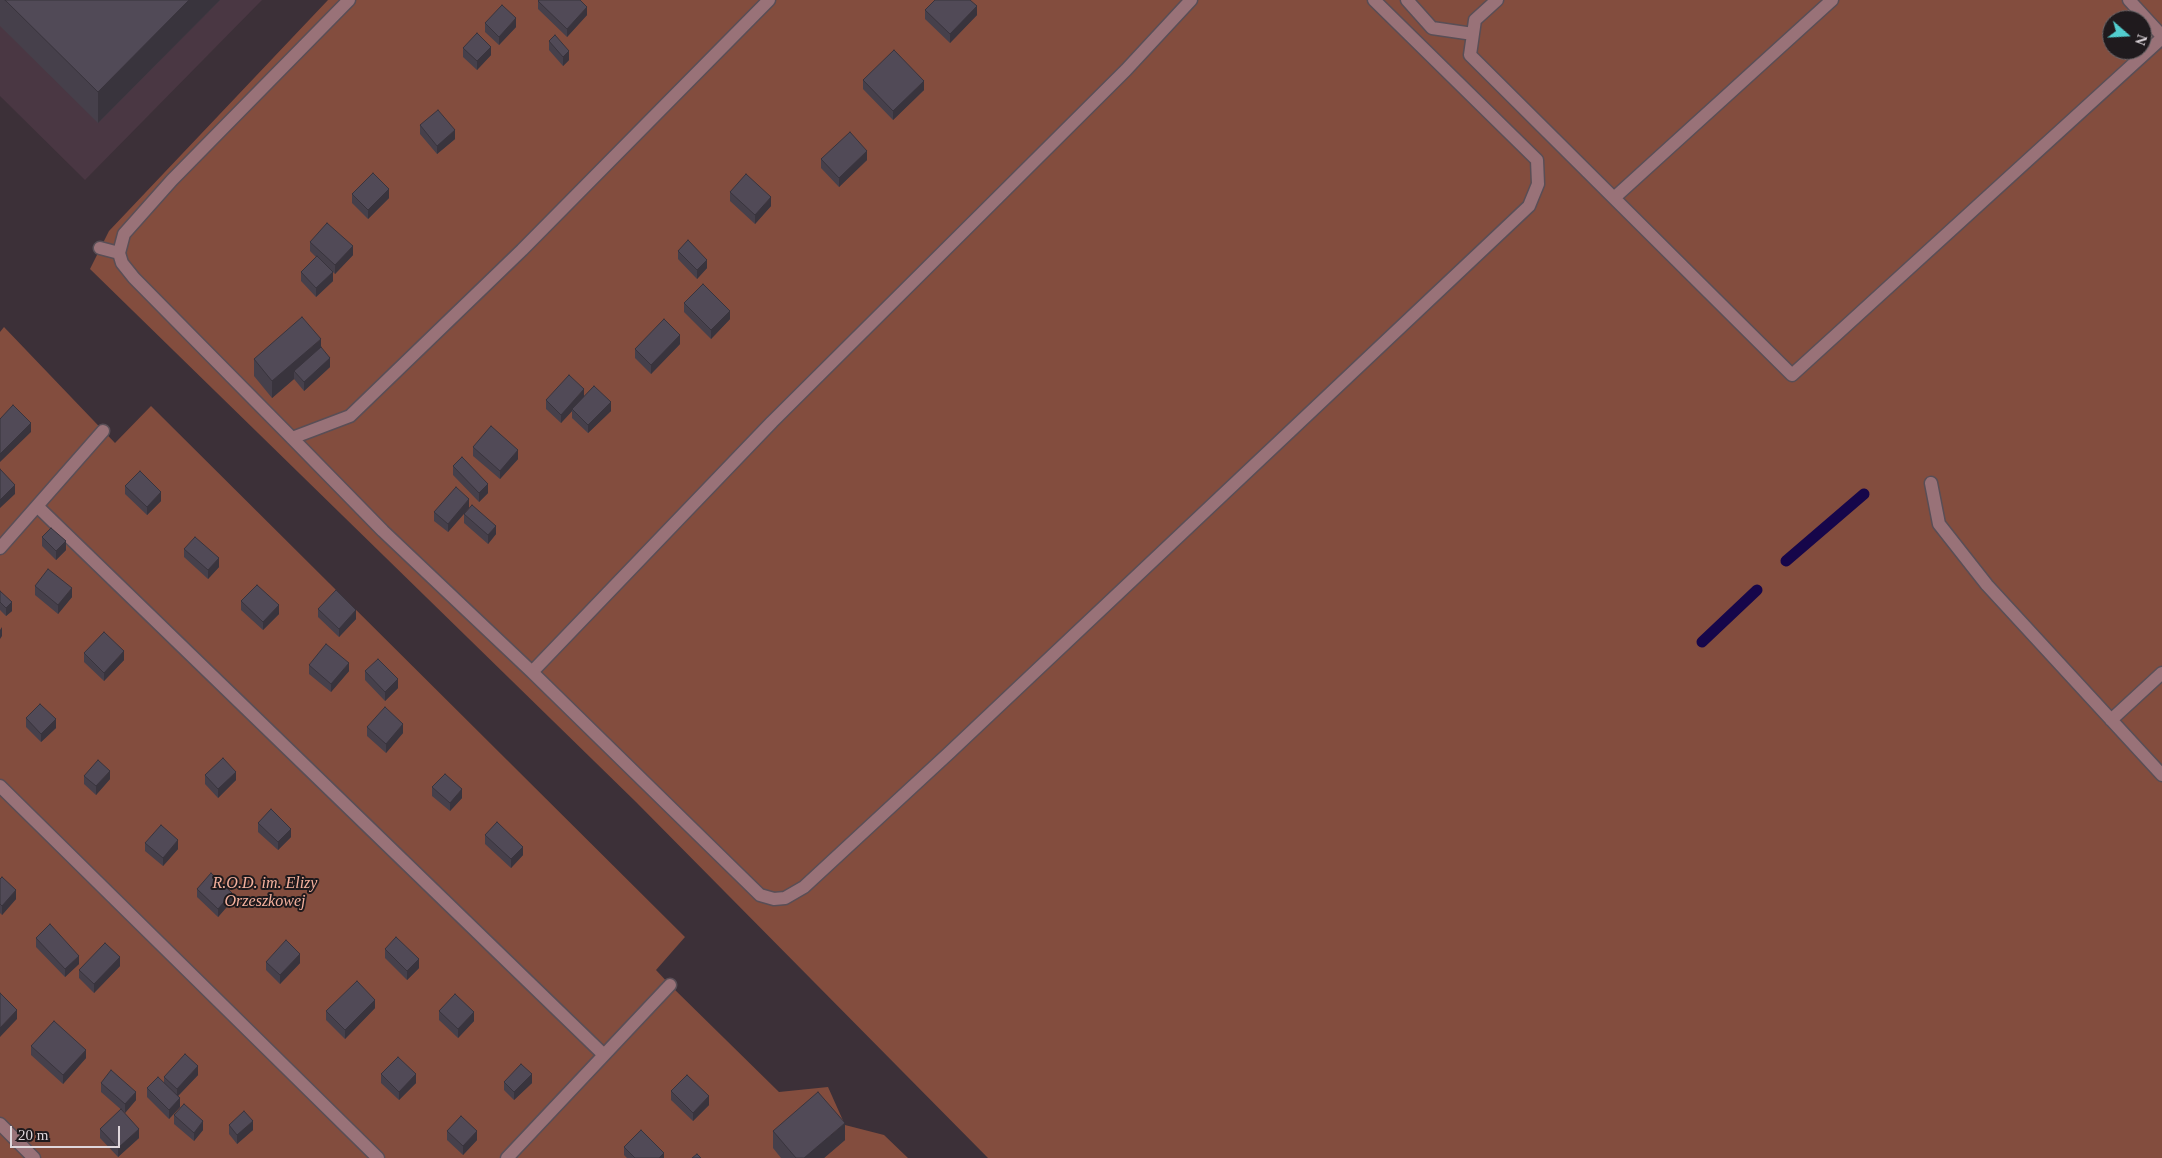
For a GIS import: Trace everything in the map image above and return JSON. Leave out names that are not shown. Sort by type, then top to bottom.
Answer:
[{"type":"lane","points":[[349,0],[172,180],[124,234],[119,253],[122,263],[134,278],[383,531],[532,672],[760,895],[774,899],[785,898],[804,887],[949,753],[1529,206],[1538,184],[1537,160],[1374,0]]},
{"type":"lane","points":[[292,438],[350,416],[522,250],[769,0]]},
{"type":"lane","points":[[532,672],[772,422],[1119,77],[1191,0]]},
{"type":"lane","points":[[1407,0],[1432,28],[1473,34]]},
{"type":"lane","points":[[1497,0],[1475,20],[1470,55],[1792,374],[2162,37],[2129,0]]},
{"type":"lane","points":[[1614,198],[1832,0]]},
{"type":"lane","points":[[100,248],[119,253]]},
{"type":"lane","points":[[0,548],[103,431]]},
{"type":"lane","points":[[1931,483],[1939,524],[1987,585],[2162,775]]},
{"type":"lane","points":[[37,506],[604,1055]]},
{"type":"lane","points":[[2111,720],[2162,673]]},
{"type":"lane","points":[[0,786],[378,1158]]},
{"type":"lane","points":[[507,1158],[670,985]]},
{"type":"lane","points":[[0,1124],[34,1158]]},
{"type":"shaded area","points":[[0,0],[262,0],[85,180],[0,96]]},
{"type":"green space","points":[[328,0],[2162,0],[2162,1158],[988,1158],[636,802],[90,269],[109,231]]},
{"type":"green space","name":"R.O.D. im. Elizy Orzeszkowej","points":[[4,327],[115,443],[151,406],[685,937],[656,970],[670,985],[779,1092],[828,1087],[845,1125],[884,1135],[908,1158],[0,1158],[0,332]]},
{"type":"building","points":[[5,0],[189,0],[98,92]]},
{"type":"building","points":[[539,0],[580,0],[587,7],[567,29]]},
{"type":"building","points":[[935,0],[970,0],[977,6],[950,34],[925,10]]},
{"type":"building","points":[[502,5],[516,18],[499,37],[485,23]]},
{"type":"building","points":[[477,33],[491,47],[477,61],[463,48]]},
{"type":"building","points":[[555,35],[569,51],[563,57],[549,41]]},
{"type":"building","points":[[894,50],[924,81],[893,111],[863,80]]},
{"type":"building","points":[[438,110],[455,130],[437,146],[420,125]]},
{"type":"building","points":[[850,132],[867,151],[839,178],[821,159]]},
{"type":"building","points":[[373,173],[389,189],[368,210],[352,194]]},
{"type":"building","points":[[746,174],[771,197],[755,215],[730,192]]},
{"type":"building","points":[[327,223],[353,246],[335,265],[310,242]]},
{"type":"building","points":[[688,240],[707,260],[697,270],[678,251]]},
{"type":"building","points":[[317,256],[333,272],[316,288],[301,272]]},
{"type":"building","points":[[703,284],[730,311],[711,330],[684,303]]},
{"type":"building","points":[[302,317],[321,339],[272,381],[254,359]]},
{"type":"building","points":[[664,319],[680,335],[651,365],[635,349]]},
{"type":"building","points":[[321,347],[330,358],[304,382],[294,371]]},
{"type":"building","points":[[569,375],[584,389],[561,415],[546,400]]},
{"type":"building","points":[[594,386],[611,402],[588,425],[572,409]]},
{"type":"building","points":[[13,405],[31,423],[0,454],[0,419]]},
{"type":"building","points":[[491,426],[518,450],[500,471],[473,447]]},
{"type":"building","points":[[462,457],[488,484],[479,493],[453,466]]},
{"type":"building","points":[[0,469],[15,485],[0,500]]},
{"type":"building","points":[[140,471],[161,492],[147,507],[125,486]]},
{"type":"building","points":[[456,487],[469,499],[448,524],[434,512]]},
{"type":"building","points":[[472,505],[496,526],[488,535],[464,514]]},
{"type":"building","points":[[51,528],[66,541],[56,551],[42,537]]},
{"type":"building","points":[[195,537],[219,558],[208,570],[184,549]]},
{"type":"building","points":[[48,569],[72,588],[58,605],[35,586]]},
{"type":"building","points":[[257,585],[279,605],[263,622],[241,601]]},
{"type":"building","points":[[336,590],[356,610],[339,629],[318,609]]},
{"type":"building","points":[[0,591],[12,602],[6,608],[0,602]]},
{"type":"building","points":[[104,632],[124,651],[104,673],[84,653]]},
{"type":"building","points":[[326,644],[349,663],[331,684],[309,665]]},
{"type":"building","points":[[378,659],[398,679],[385,692],[365,671]]},
{"type":"building","points":[[40,704],[56,719],[41,734],[26,718]]},
{"type":"building","points":[[385,707],[403,724],[386,744],[367,727]]},
{"type":"building","points":[[223,758],[236,772],[218,789],[205,775]]},
{"type":"building","points":[[98,760],[110,771],[96,786],[84,776]]},
{"type":"building","points":[[445,774],[462,789],[450,803],[432,787]]},
{"type":"building","points":[[271,809],[291,829],[278,842],[258,823]]},
{"type":"building","points":[[497,822],[523,847],[511,859],[485,835]]},
{"type":"building","points":[[161,825],[178,840],[163,858],[145,843]]},
{"type":"building","points":[[211,873],[232,893],[218,909],[197,889]]},
{"type":"building","points":[[2,877],[16,890],[2,906],[0,904],[0,879]]},
{"type":"building","points":[[50,924],[79,956],[65,969],[36,938]]},
{"type":"building","points":[[396,937],[419,959],[407,971],[385,949]]},
{"type":"building","points":[[286,940],[300,954],[280,975],[266,962]]},
{"type":"building","points":[[105,943],[120,957],[94,984],[79,970]]},
{"type":"building","points":[[357,981],[375,1000],[345,1030],[326,1011]]},
{"type":"building","points":[[0,993],[17,1010],[0,1028]]},
{"type":"building","points":[[455,994],[474,1012],[458,1029],[439,1011]]},
{"type":"building","points":[[54,1021],[86,1050],[63,1075],[31,1046]]},
{"type":"building","points":[[185,1054],[198,1066],[177,1089],[164,1077]]},
{"type":"building","points":[[398,1057],[416,1074],[399,1092],[381,1074]]},
{"type":"building","points":[[521,1064],[532,1074],[514,1092],[504,1082]]},
{"type":"building","points":[[111,1070],[136,1092],[125,1104],[101,1083]]},
{"type":"building","points":[[687,1075],[709,1096],[693,1113],[671,1091]]},
{"type":"building","points":[[158,1077],[180,1098],[169,1110],[147,1088]]},
{"type":"building","points":[[818,1092],[845,1123],[804,1158],[796,1158],[773,1131]]},
{"type":"building","points":[[184,1104],[203,1121],[194,1133],[174,1115]]},
{"type":"building","points":[[121,1109],[139,1129],[118,1148],[100,1129]]},
{"type":"building","points":[[244,1111],[253,1121],[237,1135],[229,1125]]},
{"type":"building","points":[[461,1116],[477,1131],[463,1146],[447,1131]]},
{"type":"building","points":[[641,1130],[664,1153],[659,1158],[635,1158],[624,1147]]},
{"type":"building","points":[[697,1154],[701,1158],[692,1158]]},
{"type":"waterway","points":[[1786,561],[1864,494]]},
{"type":"waterway","points":[[1702,642],[1757,590]]}]
